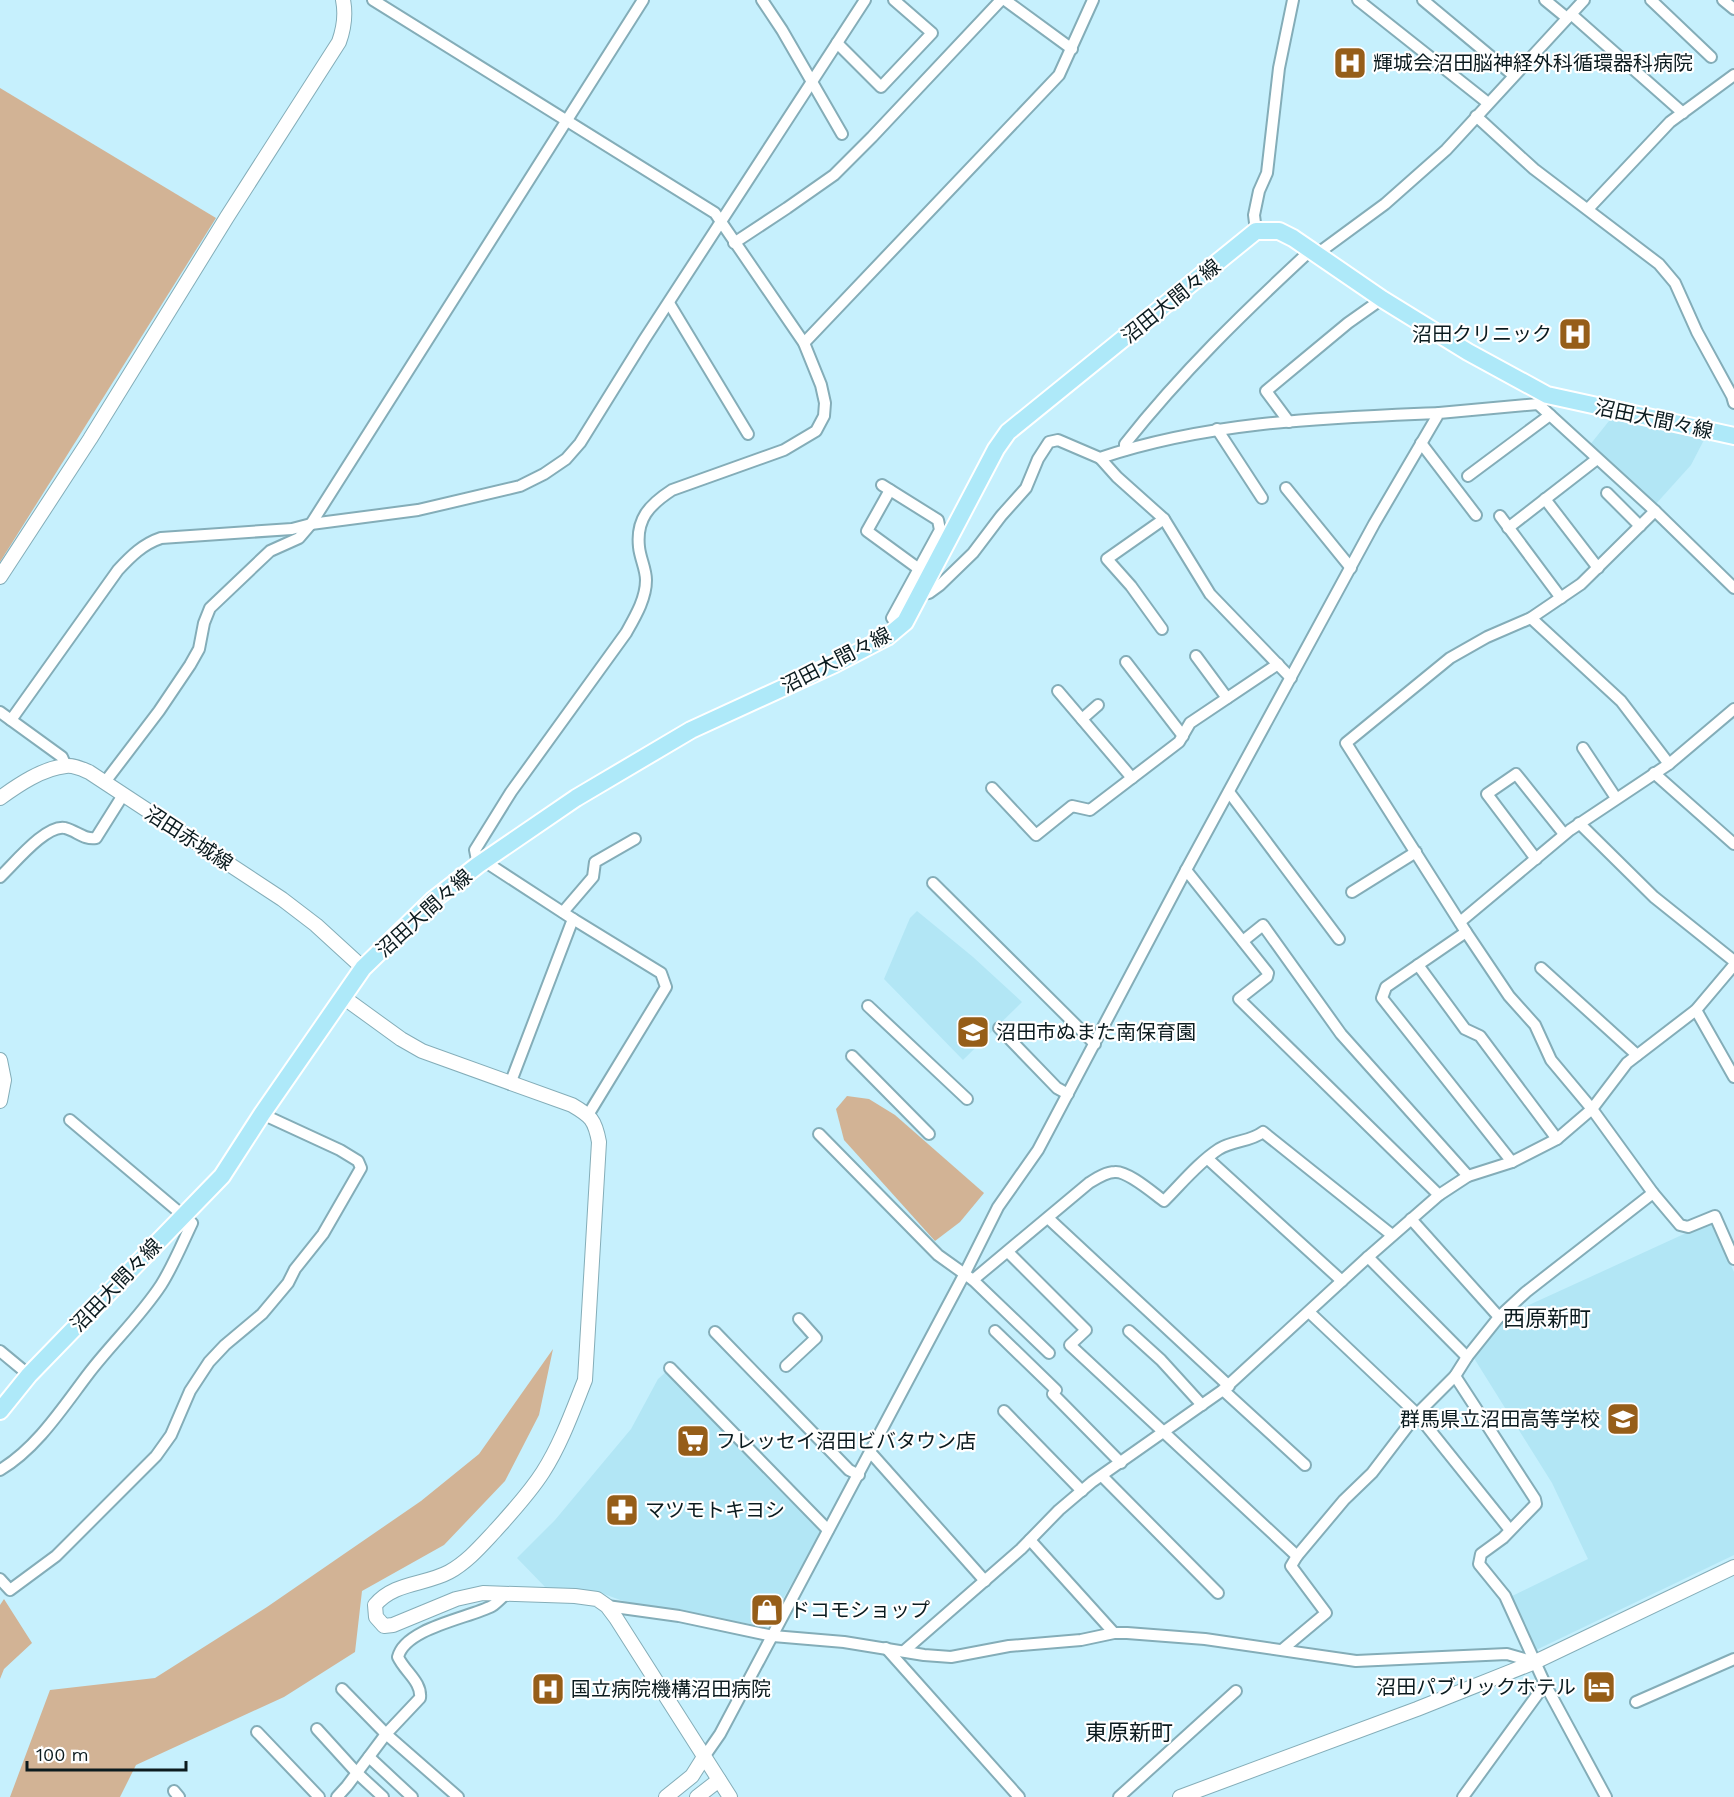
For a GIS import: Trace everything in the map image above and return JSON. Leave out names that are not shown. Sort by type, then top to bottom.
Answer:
[{"type":"main road","name":"沼田大間々線","points":[[0,1411],[29,1375],[222,1176],[363,968],[433,900],[481,863],[576,798],[691,730],[835,664],[887,637],[905,622],[996,449],[1008,432],[1256,231],[1279,231],[1542,400],[1734,436]]},
{"type":"street","points":[[0,577],[90,439],[339,42],[344,25],[344,0]]},
{"type":"street","points":[[373,0],[715,213],[804,343],[821,385],[825,403],[824,417],[816,431],[784,450],[672,490],[655,501],[649,508],[643,516],[639,529],[639,548],[646,580],[640,606],[626,633],[510,792],[475,850],[481,863],[661,973],[666,987],[588,1114]]},
{"type":"street","points":[[105,782],[159,711],[190,665],[199,649],[204,623],[210,608],[270,551],[299,538],[310,524],[643,0]]},
{"type":"street","points":[[762,0],[842,134]]},
{"type":"street","points":[[10,720],[118,570],[132,554],[152,541],[161,538],[292,529],[310,524],[418,510],[520,486],[566,459],[580,443],[865,0]]},
{"type":"street","points":[[837,43],[881,87],[932,33],[894,0]]},
{"type":"street","points":[[734,243],[788,208],[834,174],[1003,0],[1071,49]]},
{"type":"street","points":[[804,343],[1059,75],[1094,0]]},
{"type":"street","points":[[1256,231],[1254,215],[1259,191],[1267,173],[1279,68],[1293,0]]},
{"type":"street","points":[[1358,0],[1488,103]]},
{"type":"street","points":[[1423,0],[1513,75]]},
{"type":"street","points":[[1545,0],[1569,16],[1683,113]]},
{"type":"street","points":[[1125,450],[1125,444],[1183,374],[1256,301],[1314,252],[1385,204],[1446,150],[1584,0]]},
{"type":"street","points":[[1651,0],[1711,57]]},
{"type":"street","points":[[1723,0],[1734,9]]},
{"type":"street","points":[[1588,209],[1670,122],[1734,75]]},
{"type":"street","points":[[1476,116],[1534,169],[1659,264],[1675,283],[1697,332],[1734,403]]},
{"type":"street","points":[[1289,422],[1266,391],[1348,323],[1382,299]]},
{"type":"street","points":[[669,303],[748,434]]},
{"type":"street","points":[[1100,458],[1217,429],[1289,422],[1439,413],[1542,400],[1550,416],[1655,511],[1734,588]]},
{"type":"street","points":[[666,1797],[692,1776],[720,1734],[828,1530],[969,1277],[998,1207],[1038,1150],[1186,870],[1351,567],[1439,413]]},
{"type":"street","points":[[1468,476],[1550,416]]},
{"type":"street","points":[[1217,429],[1262,498]]},
{"type":"street","points":[[920,594],[929,593],[940,585],[973,554],[1001,516],[1026,488],[1038,459],[1049,442],[1058,440],[1100,458],[1117,477],[1164,519],[1210,594],[1291,678]]},
{"type":"street","points":[[1421,443],[1476,515]]},
{"type":"street","points":[[1508,528],[1597,459]]},
{"type":"street","points":[[899,627],[892,618],[919,569],[940,530],[938,520],[886,488],[867,531],[919,569]]},
{"type":"street","points":[[1286,488],[1351,567]]},
{"type":"street","points":[[1607,493],[1640,526]]},
{"type":"street","points":[[1545,499],[1598,568]]},
{"type":"street","points":[[1655,511],[1581,584],[1531,618],[1486,638],[1450,658],[1346,743],[1466,932],[1509,996],[1535,1025],[1551,1060],[1592,1109],[1653,1193],[1680,1225],[1688,1227],[1716,1216],[1734,1259]]},
{"type":"street","points":[[1500,516],[1561,598]]},
{"type":"street","points":[[1162,629],[1131,586],[1107,559],[1164,519]]},
{"type":"street","points":[[1531,618],[1621,701],[1668,764]]},
{"type":"street","points":[[1196,656],[1227,698]]},
{"type":"street","points":[[1126,662],[1183,736]]},
{"type":"street","points":[[992,788],[1036,835],[1072,806],[1090,810],[1179,742],[1190,723],[1278,664]]},
{"type":"street","points":[[1059,691],[1132,778]]},
{"type":"street","points":[[1082,719],[1098,705]]},
{"type":"street","points":[[1460,922],[1564,834],[1668,764],[1734,709]]},
{"type":"street","points":[[0,712],[62,757],[66,766],[43,773],[0,798]]},
{"type":"street","points":[[1583,748],[1617,798]]},
{"type":"street","name":"沼田赤城線","points":[[66,766],[89,772],[282,899],[316,925],[363,968]]},
{"type":"street","points":[[1654,773],[1734,844]]},
{"type":"street","points":[[1536,858],[1487,794],[1516,774],[1564,834]]},
{"type":"street","points":[[1229,792],[1339,939]]},
{"type":"street","points":[[0,877],[47,832],[57,827],[66,828],[90,839],[96,838],[123,795]]},
{"type":"street","points":[[904,1651],[985,1581],[1082,1491],[1226,1388],[1392,1235],[1439,1195],[1468,1176],[1512,1162],[1557,1139],[1592,1109],[1627,1064],[1696,1010],[1734,964],[1654,897],[1579,823]]},
{"type":"street","points":[[563,912],[594,877],[595,862],[635,839]]},
{"type":"street","points":[[1352,892],[1416,852]]},
{"type":"street","points":[[1186,870],[1268,973],[1267,977],[1239,999],[1439,1195]]},
{"type":"street","points":[[933,883],[1095,1044]]},
{"type":"street","points":[[510,1084],[573,919]]},
{"type":"street","points":[[1243,941],[1263,925],[1341,1034],[1468,1176]]},
{"type":"street","points":[[1466,932],[1386,987],[1383,998],[1512,1162]]},
{"type":"street","points":[[1418,965],[1465,1029],[1480,1036],[1557,1139]]},
{"type":"street","points":[[1541,968],[1637,1055]]},
{"type":"street","points":[[343,997],[422,1051],[572,1105],[588,1114],[596,1127],[599,1142],[585,1380],[573,1411],[544,1471],[522,1501],[469,1559],[437,1578],[391,1591],[375,1605],[376,1617],[384,1626],[393,1625],[456,1599],[483,1593],[597,1599],[607,1606],[730,1797]]},
{"type":"street","points":[[868,1006],[967,1099]]},
{"type":"street","points":[[1696,1010],[1734,1077]]},
{"type":"street","points":[[999,1028],[1057,1088],[1068,1094]]},
{"type":"street","points":[[852,1056],[929,1134]]},
{"type":"street","points":[[0,1060],[4,1080],[0,1101]]},
{"type":"street","points":[[0,1579],[10,1590],[56,1557],[145,1468],[171,1435],[190,1390],[209,1362],[262,1314],[323,1234],[339,1209],[361,1168],[358,1161],[340,1150],[262,1114]]},
{"type":"street","points":[[0,1470],[15,1461],[128,1329],[162,1284],[192,1223],[70,1120]]},
{"type":"street","points":[[969,1277],[1008,1252],[1089,1183],[1113,1172],[1122,1172],[1164,1201],[1219,1149],[1236,1142],[1253,1139],[1263,1132],[1392,1235]]},
{"type":"street","points":[[819,1134],[939,1256],[969,1277],[1049,1353]]},
{"type":"street","points":[[1208,1159],[1342,1281]]},
{"type":"street","points":[[1283,1649],[1326,1613],[1291,1566],[1297,1556],[1344,1500],[1372,1473],[1417,1414],[1455,1376],[1498,1317],[1526,1292],[1653,1193]]},
{"type":"street","points":[[1048,1218],[1305,1465]]},
{"type":"street","points":[[1410,1219],[1498,1317]]},
{"type":"street","points":[[1008,1252],[1086,1330],[1070,1346],[1297,1556]]},
{"type":"street","points":[[1368,1257],[1467,1357]]},
{"type":"street","points":[[1309,1312],[1417,1414],[1510,1530]]},
{"type":"street","points":[[786,1366],[816,1338],[799,1319]]},
{"type":"street","points":[[995,1331],[1056,1390],[1053,1394],[1121,1463]]},
{"type":"street","points":[[1129,1331],[1161,1360],[1202,1405]]},
{"type":"street","points":[[715,1332],[849,1470],[859,1474]]},
{"type":"street","points":[[0,1351],[29,1375]]},
{"type":"street","points":[[670,1368],[828,1530]]},
{"type":"street","points":[[1455,1376],[1535,1499],[1536,1504],[1481,1554],[1479,1563],[1505,1596],[1545,1684],[1606,1797]]},
{"type":"street","points":[[1004,1411],[1082,1491]]},
{"type":"street","points":[[871,1452],[985,1581]]},
{"type":"street","points":[[1102,1476],[1218,1593]]},
{"type":"street","points":[[1030,1540],[1114,1633]]},
{"type":"street","points":[[1180,1797],[1417,1709],[1535,1662],[1734,1567]]},
{"type":"street","points":[[337,1797],[386,1734],[420,1698],[421,1692],[417,1683],[398,1657],[404,1645],[427,1631],[460,1616],[492,1606],[507,1593]]},
{"type":"street","points":[[607,1606],[679,1616],[772,1635],[951,1657],[1009,1646],[1081,1640],[1114,1633],[1205,1639],[1356,1661],[1507,1654],[1535,1662]]},
{"type":"street","points":[[886,1648],[1019,1797]]},
{"type":"street","points":[[1636,1702],[1734,1659]]},
{"type":"street","points":[[1462,1797],[1545,1684]]},
{"type":"street","points":[[342,1689],[386,1734],[458,1797]]},
{"type":"street","points":[[1119,1797],[1236,1691]]},
{"type":"street","points":[[317,1730],[383,1797]]},
{"type":"street","points":[[257,1732],[319,1797]]},
{"type":"street","points":[[369,1757],[412,1797]]},
{"type":"street","points":[[698,1797],[719,1780]]},
{"type":"shaded area","points":[[0,88],[216,218],[0,562]]},
{"type":"shaded area","points":[[1613,416],[1706,436],[1691,465],[1654,506],[1589,446]]},
{"type":"shaded area","points":[[917,911],[973,957],[1022,1002],[963,1060],[884,979],[910,918]]},
{"type":"shaded area","points":[[847,1096],[869,1099],[895,1115],[984,1193],[960,1222],[935,1241],[844,1140],[836,1109]]},
{"type":"shaded area","name":"群馬県立沼田高等学校","points":[[1708,1223],[1712,1225],[1734,1272],[1734,1555],[1534,1651],[1510,1597],[1588,1559],[1552,1483],[1472,1355],[1503,1317]]},
{"type":"shaded area","points":[[553,1349],[539,1415],[505,1481],[444,1545],[362,1591],[355,1652],[284,1697],[136,1765],[120,1797],[10,1797],[50,1690],[155,1678],[267,1607],[421,1501],[479,1454]]},
{"type":"shaded area","points":[[667,1371],[819,1526],[821,1532],[767,1627],[626,1602],[601,1593],[547,1589],[517,1558],[555,1520],[631,1429],[658,1379]]},
{"type":"shaded area","points":[[4,1599],[32,1643],[4,1669],[0,1679],[0,1605]]},
{"type":"place","name":"輝城会沼田脳神経外科循環器科病院","points":[[1350,63]]},
{"type":"place","name":"沼田クリニック","points":[[1575,334]]},
{"type":"place","name":"沼田市ぬまた南保育園","points":[[973,1032]]},
{"type":"place","name":"群馬県立沼田高等学校","points":[[1623,1419]]},
{"type":"place","name":"フレッセイ沼田ビバタウン店","points":[[693,1441]]},
{"type":"place","name":"マツモトキヨシ","points":[[622,1510]]},
{"type":"place","name":"ドコモショップ","points":[[767,1610]]},
{"type":"place","name":"沼田パブリックホテル","points":[[1599,1687]]},
{"type":"place","name":"国立病院機構沼田病院","points":[[548,1689]]},
{"type":"district","name":"西原新町","points":[[1547,1318]]},
{"type":"district","name":"東原新町","points":[[1129,1732]]}]
